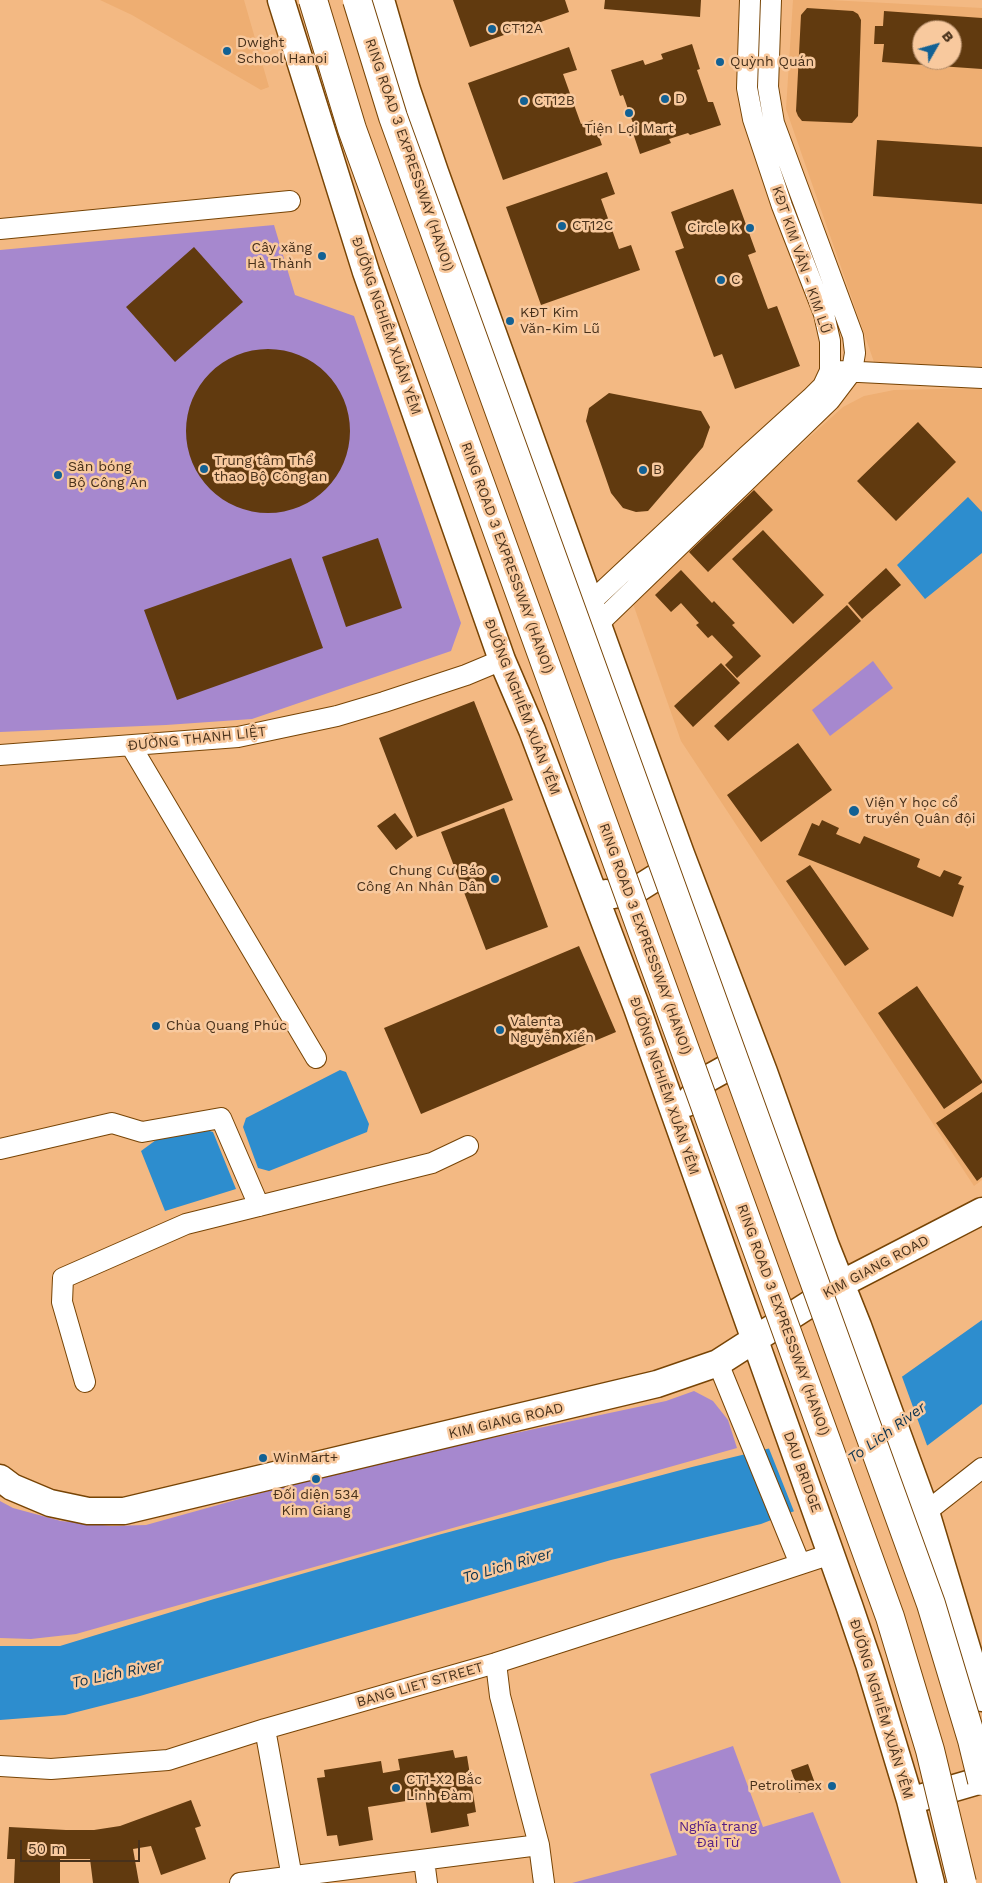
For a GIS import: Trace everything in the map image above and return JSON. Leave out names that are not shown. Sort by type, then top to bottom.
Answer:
[{"type":"highway","name":"RING ROAD 3 EXPRESSWAY (HANOI)","points":[[313,0],[352,129],[890,1617],[930,1750],[962,1883]]},
{"type":"highway","name":"RING ROAD 3 EXPRESSWAY (HANOI)","points":[[357,0],[393,117],[932,1604],[972,1740],[982,1781]]},
{"type":"main road","name":"ĐƯỜNG NGHIÊM XUÂN YÊM","points":[[281,0],[366,272],[502,660],[532,730],[593,890],[779,1408]]},
{"type":"main road","points":[[380,0],[407,90],[435,172],[594,613],[681,854],[764,1072],[921,1500],[982,1696]]},
{"type":"main road","points":[[593,890],[613,895],[636,890],[663,873],[681,854]]},
{"type":"main road","points":[[679,1126],[686,1104],[700,1085],[715,1074],[725,1069],[764,1072]]},
{"type":"main road","name":"KIM GIANG ROAD","points":[[0,1478],[12,1487],[50,1503],[88,1511],[124,1511],[657,1384],[718,1364],[841,1284],[982,1211]]},
{"type":"main road","name":"DAU BRIDGE","points":[[779,1408],[828,1545]]},
{"type":"main road","name":"ĐƯỜNG NGHIÊM XUÂN YÊM","points":[[828,1545],[869,1664],[910,1800],[932,1883]]},
{"type":"main road","points":[[910,1800],[982,1781]]},
{"type":"street","name":"KĐT KIM VĂN - KIM LŨ","points":[[750,0],[758,52],[768,87],[774,123],[774,154],[824,314],[830,341],[830,370]]},
{"type":"street","name":"KĐT KIM VĂN - KIM LŨ","points":[[758,52],[770,0]]},
{"type":"street","name":"KĐT KIM VĂN - KIM LŨ","points":[[774,154],[853,336],[855,353],[852,371]]},
{"type":"street","points":[[0,229],[290,201]]},
{"type":"street","points":[[594,613],[754,461],[823,386],[830,370],[982,378]]},
{"type":"street","points":[[754,461],[830,400],[852,371]]},
{"type":"street","name":"ĐƯỜNG THANH LIỆT","points":[[0,755],[238,737],[281,729],[384,702],[466,675],[502,660]]},
{"type":"street","points":[[131,746],[316,1058]]},
{"type":"street","points":[[0,1149],[112,1123],[142,1132],[222,1118],[259,1206]]},
{"type":"street","points":[[85,1382],[62,1302],[63,1278],[186,1224],[432,1163],[468,1146]]},
{"type":"street","points":[[718,1364],[796,1556]]},
{"type":"street","points":[[921,1500],[982,1468]]},
{"type":"street","name":"BANG LIET STREET","points":[[0,1766],[51,1769],[168,1760],[266,1729],[496,1663],[710,1594],[796,1556],[828,1545]]},
{"type":"street","points":[[496,1663],[500,1696],[539,1844],[544,1883]]},
{"type":"street","points":[[266,1729],[293,1880]]},
{"type":"street","points":[[240,1883],[293,1880],[539,1844]]},
{"type":"street","points":[[424,1860],[427,1883]]},
{"type":"shaded area","name":"Dwight School Hanoi","points":[[100,0],[244,0],[269,87],[261,90],[132,15]]},
{"type":"shaded area","points":[[793,0],[829,0],[982,8],[982,367],[874,362],[786,109]]},
{"type":"shaded area","name":"Viện Y học cổ truyền Quân đội","points":[[982,388],[982,1180],[974,1186],[681,741],[631,598],[843,407],[864,396],[894,390]]},
{"type":"green space","name":"Trung tâm Thể thao Bộ Công an","points":[[274,225],[295,295],[354,316],[461,623],[451,651],[252,719],[166,725],[0,732],[0,250]]},
{"type":"green space","points":[[873,661],[893,688],[830,736],[812,710]]},
{"type":"green space","points":[[694,1391],[713,1401],[728,1420],[737,1448],[76,1634],[31,1639],[0,1638],[0,1501],[13,1508],[61,1521],[112,1526],[146,1525],[351,1468],[666,1401]]},
{"type":"green space","name":"Nghĩa trang Đại Từ","points":[[733,1746],[763,1827],[813,1812],[841,1883],[572,1883],[677,1855],[650,1774]]},
{"type":"water","points":[[968,497],[982,512],[982,553],[925,599],[897,565]]},
{"type":"water","points":[[340,1070],[346,1072],[369,1124],[367,1132],[269,1171],[258,1168],[243,1127],[246,1118]]},
{"type":"water","points":[[203,1129],[213,1132],[236,1189],[165,1211],[141,1151],[156,1140]]},
{"type":"water","name":"To Lich River","points":[[982,1320],[982,1404],[928,1445],[859,1486],[761,1524],[611,1560],[140,1696],[65,1715],[0,1720],[0,1646],[60,1646],[214,1599],[438,1535],[692,1467],[771,1448],[835,1417],[903,1376]]},
{"type":"pier","points":[[901,1374],[928,1448],[860,1488],[795,1514],[768,1446],[834,1415]]},
{"type":"building","name":"CT12A","points":[[453,0],[565,0],[569,12],[470,47]]},
{"type":"building","points":[[605,0],[701,0],[700,17],[604,9]]},
{"type":"building","points":[[807,8],[853,11],[858,14],[861,20],[858,116],[852,123],[802,121],[796,111],[801,15]]},
{"type":"building","points":[[884,11],[982,18],[982,69],[962,68],[962,20],[912,20],[912,64],[882,62],[884,44],[874,44],[875,26],[883,26]]},
{"type":"building","name":"D","points":[[692,44],[700,69],[697,70],[708,102],[713,102],[721,125],[690,135],[688,133],[669,139],[671,143],[640,154],[631,127],[634,126],[623,95],[620,96],[611,70],[643,60],[645,65],[663,59],[661,54]]},
{"type":"building","name":"CT12B","points":[[569,47],[577,70],[563,74],[581,124],[593,120],[602,145],[503,180],[468,83]]},
{"type":"building","points":[[877,140],[982,147],[982,204],[873,196]]},
{"type":"building","name":"CT12C","points":[[607,172],[615,194],[601,199],[619,249],[631,245],[640,270],[541,305],[506,207]]},
{"type":"building","name":"C","points":[[733,189],[756,252],[748,255],[768,309],[777,306],[800,366],[735,389],[722,354],[714,357],[675,251],[684,248],[671,212]]},
{"type":"building","points":[[194,247],[243,302],[175,362],[126,307]]},
{"type":"building","points":[[268,349],[299,355],[326,373],[344,400],[350,431],[344,462],[326,489],[299,507],[268,513],[237,507],[210,489],[192,462],[186,431],[192,400],[210,373],[237,355]]},
{"type":"building","name":"B","points":[[609,393],[701,411],[710,427],[703,447],[648,511],[636,512],[623,508],[611,493],[586,421],[589,408]]},
{"type":"building","points":[[918,422],[956,462],[896,521],[857,481]]},
{"type":"building","points":[[754,490],[773,510],[708,572],[689,552]]},
{"type":"building","points":[[763,530],[824,595],[793,624],[732,559]]},
{"type":"building","points":[[378,538],[402,608],[346,627],[322,557]]},
{"type":"building","points":[[291,558],[323,648],[177,700],[144,610]]},
{"type":"building","points":[[886,568],[901,585],[862,619],[848,603]]},
{"type":"building","points":[[681,570],[712,603],[714,601],[735,623],[732,625],[761,656],[737,678],[725,665],[733,657],[712,635],[708,638],[696,625],[699,623],[681,603],[671,612],[655,595]]},
{"type":"building","points":[[847,605],[861,621],[728,741],[714,726]]},
{"type":"building","points":[[721,663],[740,683],[693,727],[674,706]]},
{"type":"building","points":[[474,701],[513,800],[417,837],[379,738]]},
{"type":"building","points":[[798,743],[832,790],[761,842],[727,795]]},
{"type":"building","name":"Chung Cư Báo Công An Nhân Dân","points":[[504,808],[548,927],[486,950],[441,832]]},
{"type":"building","points":[[395,813],[413,837],[396,850],[377,826]]},
{"type":"building","points":[[822,820],[839,828],[836,834],[860,844],[864,836],[920,859],[917,867],[940,877],[944,870],[962,877],[958,884],[964,886],[953,917],[798,855],[812,823],[819,826]]},
{"type":"building","points":[[810,865],[869,949],[845,966],[786,881]]},
{"type":"building","name":"Valenta Nguyễn Xiển","points":[[579,946],[616,1032],[421,1114],[384,1028]]},
{"type":"building","points":[[917,986],[982,1081],[982,1083],[944,1109],[878,1013]]},
{"type":"building","points":[[982,1092],[982,1177],[977,1181],[936,1123]]},
{"type":"building","name":"CT1-X2 Bắc Linh Đàm","points":[[453,1750],[455,1758],[467,1756],[476,1812],[467,1814],[469,1826],[431,1833],[425,1798],[368,1807],[373,1840],[339,1846],[337,1835],[327,1836],[317,1778],[325,1777],[324,1770],[381,1761],[383,1773],[400,1770],[398,1759]]},
{"type":"building","points":[[808,1764],[816,1786],[799,1793],[791,1770]]},
{"type":"building","points":[[191,1800],[201,1826],[195,1828],[206,1859],[161,1875],[151,1846],[133,1849],[139,1883],[93,1883],[90,1859],[60,1859],[60,1883],[14,1883],[15,1859],[7,1859],[9,1827],[94,1830],[120,1826]]},
{"type":"place","name":"CT12A","points":[[492,29]]},
{"type":"place","name":"Dwight School Hanoi","points":[[227,51]]},
{"type":"place","name":"Quỳnh Quán","points":[[720,62]]},
{"type":"place","name":"D","points":[[665,99]]},
{"type":"place","name":"CT12B","points":[[524,101]]},
{"type":"place","name":"Tiện Lợi Mart","points":[[629,113]]},
{"type":"place","name":"CT12C","points":[[562,226]]},
{"type":"place","name":"Circle K","points":[[750,228]]},
{"type":"place","name":"Cây xăng Hà Thành","points":[[322,256]]},
{"type":"place","name":"C","points":[[721,280]]},
{"type":"place","name":"KĐT Kim Văn-Kim Lũ","points":[[510,321]]},
{"type":"place","name":"Trung tâm Thể thao Bộ Công an","points":[[204,469]]},
{"type":"place","name":"B","points":[[643,470]]},
{"type":"place","name":"Sân bóng Bộ Công An","points":[[58,475]]},
{"type":"place","name":"Viện Y học cổ truyền Quân đội","points":[[854,811]]},
{"type":"place","name":"Chung Cư Báo Công An Nhân Dân","points":[[495,879]]},
{"type":"place","name":"Chùa Quang Phúc","points":[[156,1026]]},
{"type":"place","name":"Valenta Nguyễn Xiển","points":[[500,1030]]},
{"type":"place","name":"WinMart+","points":[[263,1458]]},
{"type":"place","name":"Đối diện 534 Kim Giang","points":[[316,1479]]},
{"type":"place","name":"Petrolimex","points":[[832,1786]]},
{"type":"place","name":"CT1-X2 Bắc Linh Đàm","points":[[396,1788]]}]
